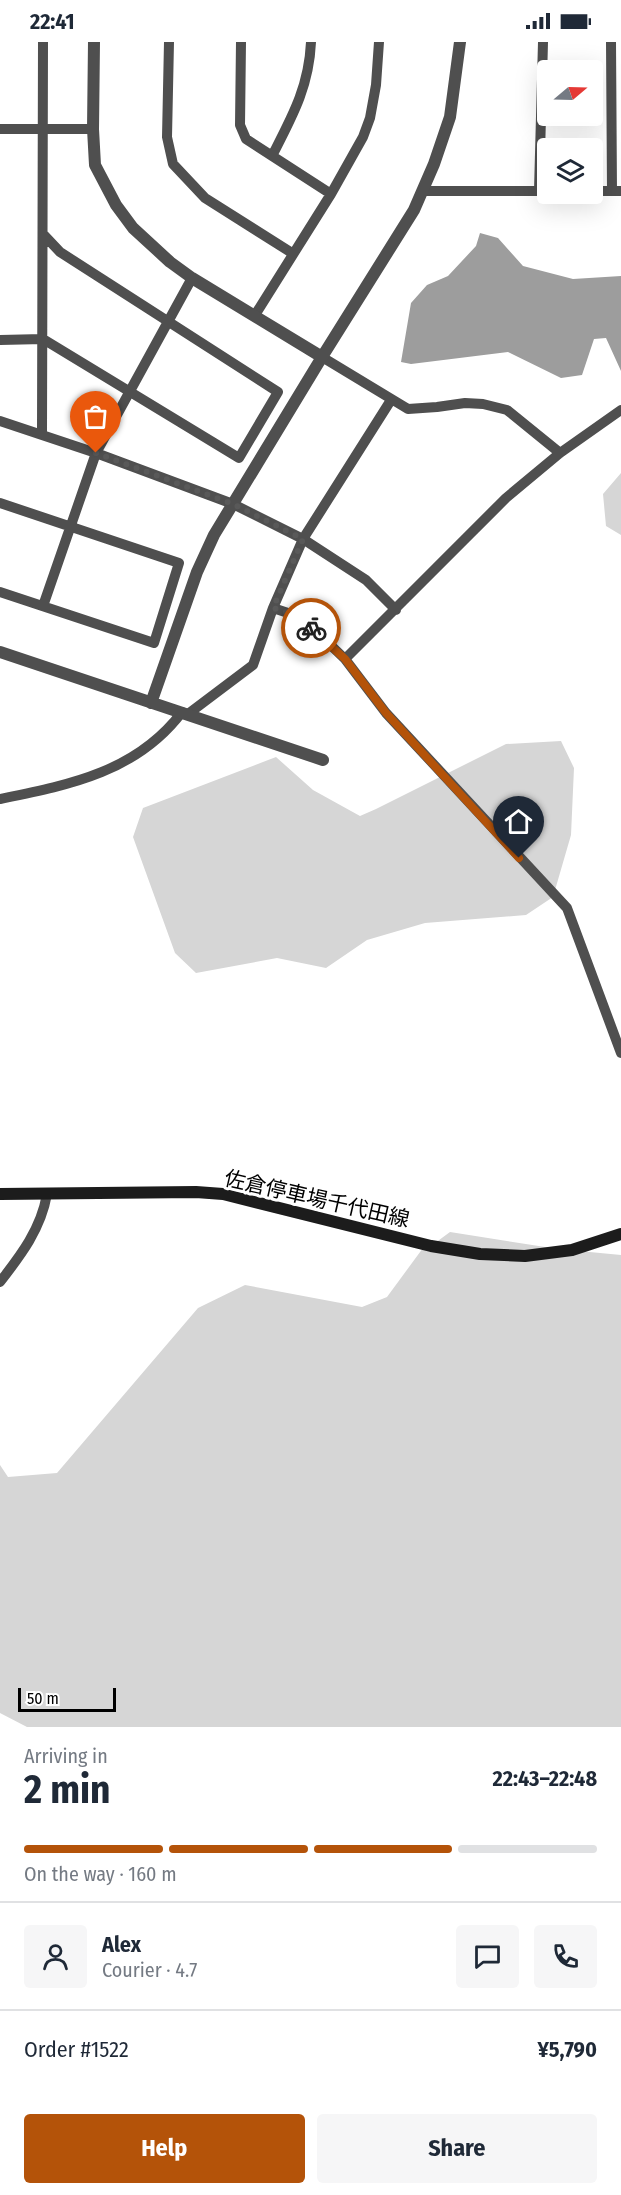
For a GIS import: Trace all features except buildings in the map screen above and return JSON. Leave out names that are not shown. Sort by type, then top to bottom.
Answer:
[{"type":"main road","name":"佐倉停車場千代田線","points":[[0,1194],[196,1192],[223,1194],[430,1246],[480,1254],[525,1256],[572,1250],[621,1234]]},
{"type":"street","points":[[42,435],[43,42]]},
{"type":"street","points":[[94,42],[95,165],[116,205],[133,228],[170,262],[192,278],[408,409],[465,403],[483,404],[507,410],[560,453]]},
{"type":"street","points":[[169,42],[167,137],[173,164],[205,198],[292,253]]},
{"type":"street","points":[[241,42],[240,125],[246,140],[331,194]]},
{"type":"street","points":[[272,156],[300,101],[310,64],[311,42]]},
{"type":"street","points":[[255,315],[331,194],[363,137],[370,118],[376,85],[379,42]]},
{"type":"street","points":[[151,703],[197,572],[214,535],[414,210],[434,164],[450,117],[460,42]]},
{"type":"street","points":[[543,42],[543,138]]},
{"type":"street","points":[[611,42],[616,191]]},
{"type":"street","points":[[0,129],[93,129]]},
{"type":"street","points":[[422,191],[537,191]]},
{"type":"street","points":[[0,340],[43,339],[239,458],[278,392],[60,252],[43,234]]},
{"type":"street","points":[[43,606],[96,453],[192,278]]},
{"type":"street","points":[[0,799],[60,787],[97,776],[159,740],[185,713],[254,665],[273,608],[303,539],[391,400]]},
{"type":"street","points":[[345,659],[506,498],[560,453],[621,410]]},
{"type":"street","points":[[0,421],[96,453],[233,504],[303,539],[366,580],[396,610]]},
{"type":"street","points":[[0,503],[179,563],[154,643],[0,592]]},
{"type":"street","points":[[273,608],[288,613],[317,632],[345,659],[386,713],[567,908],[621,1053]]},
{"type":"street","points":[[0,652],[323,760]]},
{"type":"street","points":[[0,1281],[27,1248],[47,1194]]},
{"type":"shaded area","points":[[480,233],[498,238],[523,266],[573,279],[621,276],[621,371],[606,338],[594,339],[582,375],[561,378],[508,352],[411,364],[401,362],[411,303],[427,285],[448,276],[476,246]]},
{"type":"shaded area","points":[[621,473],[621,535],[606,526],[603,494]]},
{"type":"shaded area","points":[[561,741],[574,768],[571,835],[553,897],[526,915],[425,923],[367,940],[326,968],[277,958],[196,973],[175,953],[133,837],[143,808],[276,757],[313,790],[360,816],[506,744]]},
{"type":"shaded area","points":[[450,1232],[558,1249],[621,1255],[621,1727],[27,1727],[0,1713],[0,1465],[8,1477],[57,1473],[198,1308],[245,1285],[362,1307],[387,1297],[423,1248],[431,1246]]},
{"type":"way so far","points":[[96,453],[233,504],[303,539],[273,608],[288,613],[311,628]]},
{"type":"route","points":[[311,628],[345,659],[386,713],[519,858]]}]
